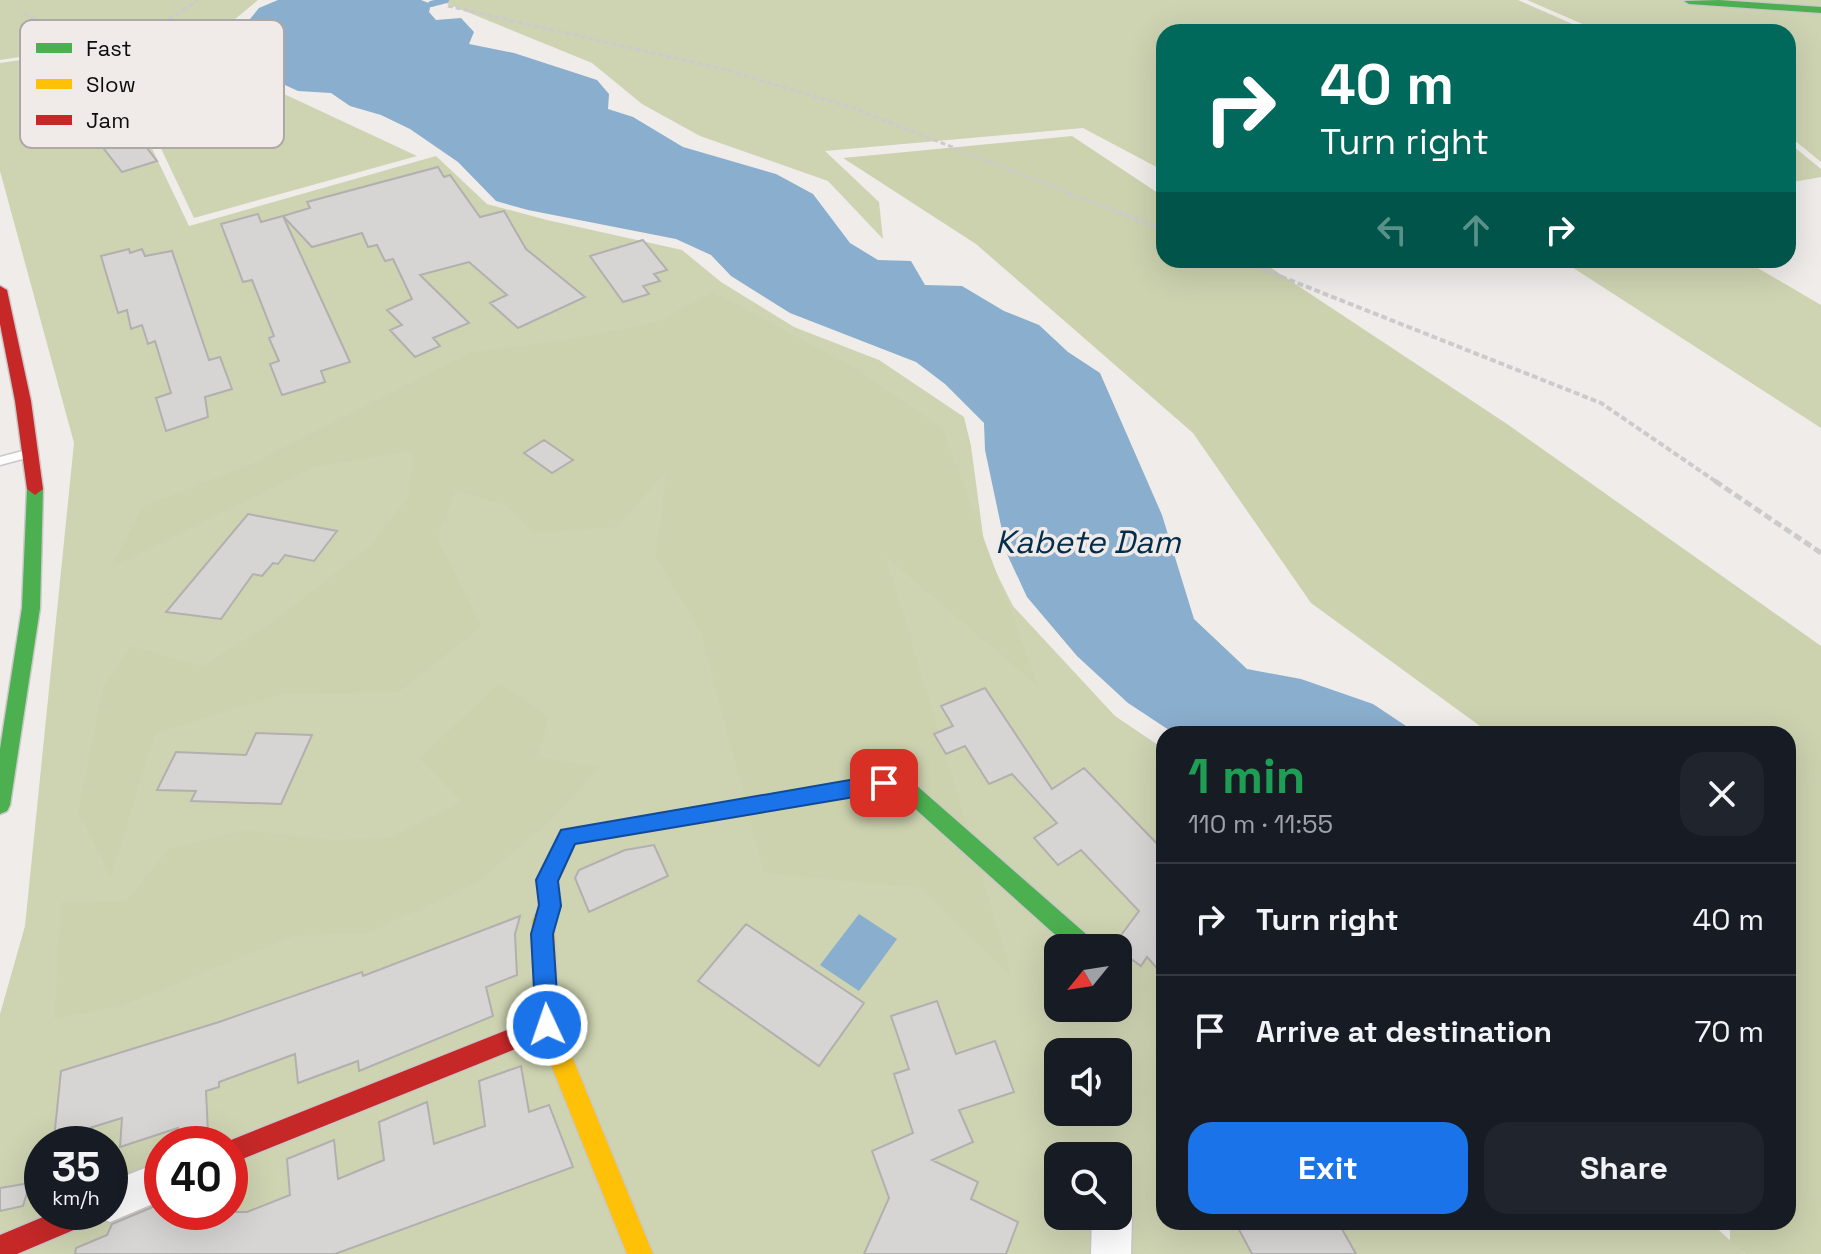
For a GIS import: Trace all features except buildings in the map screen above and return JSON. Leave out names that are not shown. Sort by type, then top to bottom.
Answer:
[{"type":"street","points":[[1689,1],[1821,10]]},
{"type":"street","points":[[0,290],[30,453],[36,511],[30,620],[0,805]]},
{"type":"street","points":[[640,1254],[547,1025],[542,934],[544,917],[550,906],[547,880],[568,836],[884,783],[909,791],[1070,934]]},
{"type":"street","points":[[248,1145],[547,1025]]},
{"type":"street","points":[[0,1248],[43,1230]]},
{"type":"street","points":[[1111,1254],[1112,1230]]},
{"type":"lane","points":[[0,461],[30,453]]},
{"type":"path","points":[[165,20],[198,0]]},
{"type":"path","points":[[448,6],[727,70],[850,107],[1156,227]]},
{"type":"path","points":[[24,13],[34,20]]},
{"type":"path","points":[[1259,268],[1601,403],[1821,553]]},
{"type":"green space","points":[[0,0],[258,0],[234,20],[20,20],[20,57],[0,60]]},
{"type":"green space","points":[[438,0],[1518,0],[1573,24],[1156,24],[1156,167],[1083,128],[825,151],[879,202],[883,239],[828,181],[700,136],[642,104],[592,63]]},
{"type":"green space","points":[[1527,0],[1821,0],[1821,162],[1796,142],[1796,24],[1582,24]]},
{"type":"green space","points":[[20,60],[20,148],[152,148],[189,226],[436,156],[487,204],[682,250],[721,282],[794,327],[879,360],[964,417],[985,550],[1013,606],[1115,716],[1156,744],[1156,1230],[1719,1230],[1745,1254],[0,1254],[0,1014],[25,926],[74,443],[0,171],[0,63]]},
{"type":"green space","points":[[284,94],[417,156],[194,218],[161,148],[284,148]]},
{"type":"green space","points":[[1072,136],[1156,192],[1156,268],[1271,268],[1507,424],[1821,646],[1821,1254],[1745,1254],[1730,1241],[1730,1230],[1796,1230],[1796,726],[1480,726],[1311,603],[1193,433],[976,244],[843,158]]},
{"type":"green space","points":[[1796,149],[1821,169],[1821,177],[1796,181]]},
{"type":"green space","points":[[1573,268],[1758,268],[1821,305],[1821,428]]},
{"type":"green space","points":[[713,292],[856,368],[943,429],[1039,687],[886,557],[1013,979],[920,888],[764,873],[701,633],[656,558],[666,471],[618,527],[533,533],[507,506],[456,490],[437,538],[482,626],[399,692],[282,694],[155,734],[111,877],[78,811],[103,689],[131,646],[202,666],[271,623],[370,546],[409,496],[413,451],[314,467],[110,568],[143,506],[251,464],[472,352],[564,340],[656,322]]},
{"type":"green space","points":[[500,683],[549,716],[538,757],[601,767],[542,828],[477,883],[366,934],[294,936],[122,1006],[54,1019],[61,902],[126,901],[169,848],[248,830],[334,840],[391,837],[462,802],[419,758]]},
{"type":"water","name":"Kabete Dam","points":[[278,0],[421,0],[431,4],[429,12],[436,20],[461,18],[474,32],[469,44],[514,53],[597,80],[609,94],[608,109],[633,117],[683,147],[776,174],[813,194],[850,243],[878,260],[911,261],[925,285],[962,286],[1004,311],[1039,325],[1068,352],[1100,373],[1162,515],[1194,619],[1247,669],[1301,679],[1373,704],[1406,726],[1163,726],[1128,703],[1077,656],[1027,597],[1007,554],[985,450],[984,423],[945,384],[916,362],[790,313],[731,276],[711,255],[676,239],[496,201],[458,162],[410,129],[381,115],[350,106],[331,93],[298,91],[284,85],[284,20],[249,20],[259,8]]},
{"type":"water","points":[[859,914],[897,939],[859,991],[820,965]]},
{"type":"waterway","points":[[431,4],[446,0]]},
{"type":"traffic: fast","points":[[1689,1],[1821,10]]},
{"type":"traffic: fast","points":[[0,805],[31,608],[35,489]]},
{"type":"traffic: fast","points":[[543,922],[550,906],[547,880],[568,836],[884,783],[909,791],[1070,934]]},
{"type":"traffic: slow","points":[[543,922],[547,1025],[640,1254]]},
{"type":"traffic: jam","points":[[0,290],[23,401],[35,489]]},
{"type":"traffic: jam","points":[[248,1145],[547,1025]]},
{"type":"traffic: jam","points":[[0,1248],[43,1230]]},
{"type":"route","points":[[547,1025],[542,934],[544,917],[550,906],[547,880],[568,836],[884,783]]}]
